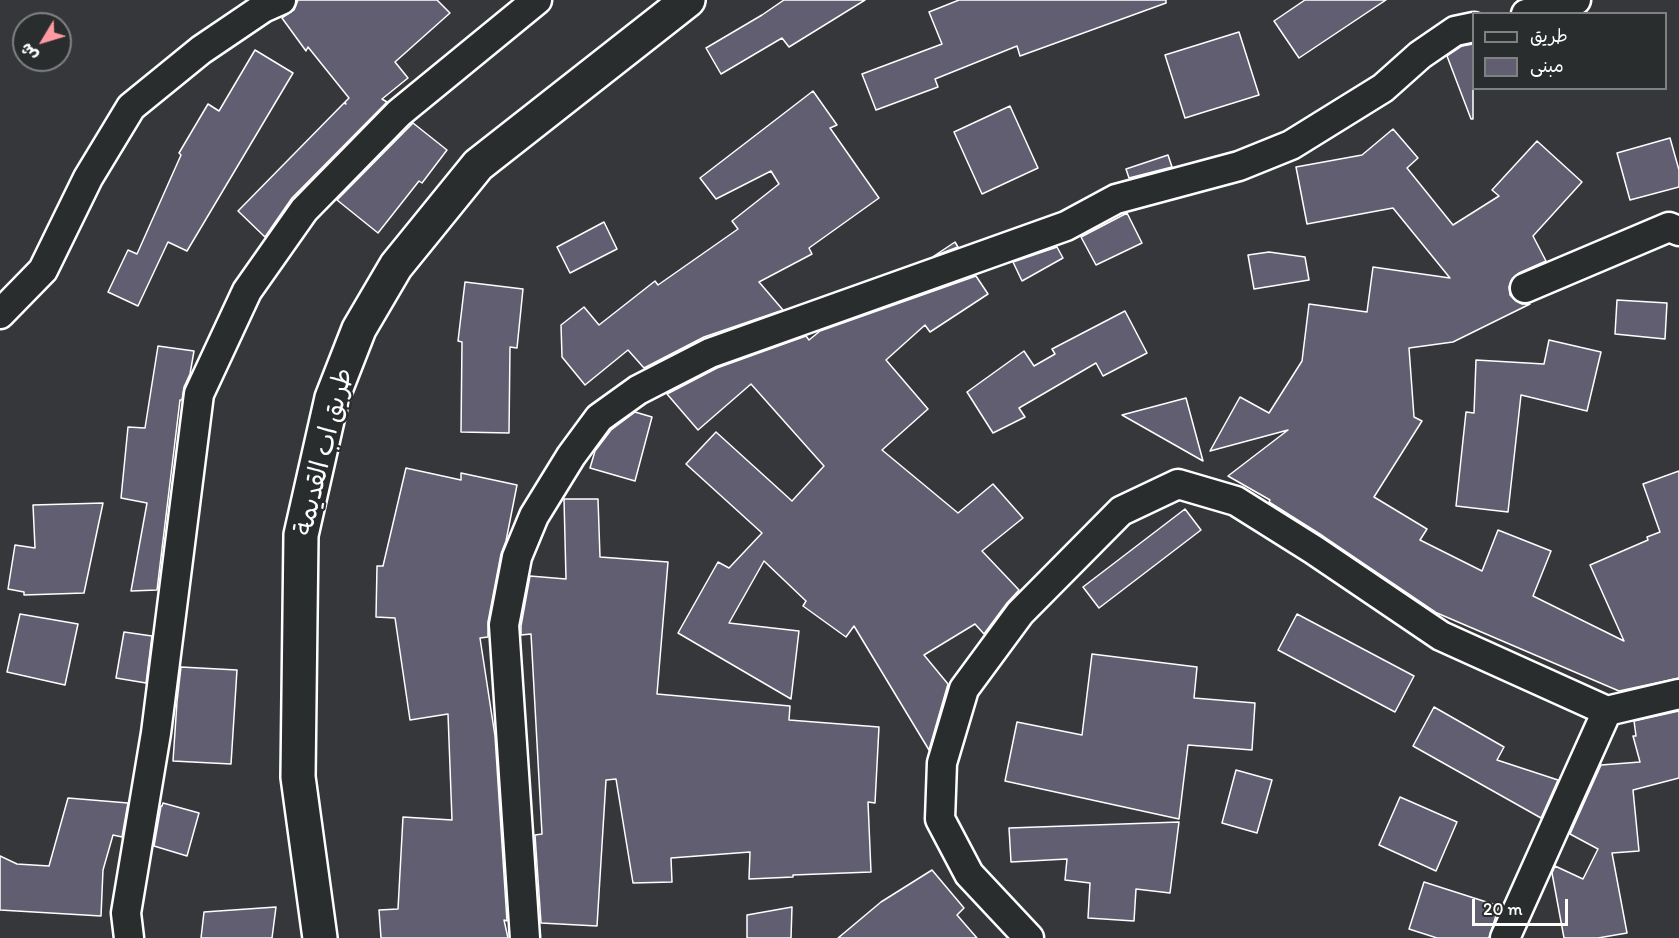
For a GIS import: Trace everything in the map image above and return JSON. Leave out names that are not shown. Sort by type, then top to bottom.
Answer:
[{"type":"street","points":[[0,314],[43,270],[88,178],[131,107],[201,50],[263,8],[281,0]]},
{"type":"street","points":[[129,938],[126,913],[156,733],[199,394],[247,291],[304,210],[399,113],[537,0]]},
{"type":"street","name":"طريق اب القديمة","points":[[320,938],[298,777],[301,535],[332,398],[355,339],[396,266],[478,165],[688,0]]},
{"type":"street","points":[[1533,12],[1576,0]]},
{"type":"street","points":[[525,938],[504,625],[517,557],[534,516],[571,456],[599,418],[638,390],[710,352],[1066,226],[1116,199],[1239,166],[1291,145],[1383,88],[1420,55],[1455,31],[1472,27]]},
{"type":"street","points":[[1524,288],[1669,227],[1679,231]]},
{"type":"street","points":[[1029,938],[969,874],[940,819],[942,763],[964,688],[1020,613],[1121,511],[1178,484],[1236,501],[1314,550],[1441,636],[1607,711],[1679,694]]},
{"type":"street","points":[[1505,938],[1607,711]]},
{"type":"building","points":[[298,0],[437,0],[450,13],[395,62],[408,78],[382,99],[387,102],[292,198],[265,237],[238,211],[344,103],[346,104],[349,98],[308,47],[306,51],[282,18],[294,10]]},
{"type":"building","points":[[784,0],[865,0],[789,47],[782,38],[721,74],[706,48]]},
{"type":"building","points":[[959,0],[1166,0],[1166,3],[1020,56],[1017,46],[935,79],[938,87],[876,110],[862,74],[942,44],[929,12]]},
{"type":"building","points":[[1305,0],[1386,0],[1299,58],[1274,21]]},
{"type":"building","points":[[1239,32],[1259,95],[1185,118],[1165,55]]},
{"type":"building","points":[[1472,44],[1473,119],[1471,119],[1447,56],[1462,46]]},
{"type":"building","points":[[255,50],[293,73],[187,251],[168,242],[138,306],[108,292],[128,250],[137,254],[181,155],[179,153],[208,104],[219,111]]},
{"type":"building","points":[[813,91],[837,125],[830,128],[879,198],[809,248],[812,254],[759,282],[783,310],[704,337],[644,368],[628,350],[585,385],[562,357],[561,325],[584,307],[599,325],[655,281],[658,285],[738,229],[732,221],[779,184],[771,171],[716,199],[700,178]]},
{"type":"building","points":[[1010,106],[1038,168],[982,194],[954,132]]},
{"type":"building","points":[[413,123],[447,150],[422,183],[419,181],[378,233],[337,200]]},
{"type":"building","points":[[1393,129],[1418,158],[1407,168],[1453,225],[1499,196],[1492,190],[1537,141],[1582,182],[1533,236],[1546,261],[1519,273],[1512,279],[1509,287],[1510,295],[1522,304],[1530,304],[1453,342],[1409,348],[1414,417],[1422,421],[1374,497],[1427,529],[1420,540],[1482,571],[1498,530],[1551,551],[1533,596],[1624,641],[1590,565],[1648,540],[1647,537],[1660,532],[1643,484],[1679,471],[1679,678],[1619,691],[1437,613],[1269,502],[1270,500],[1228,476],[1288,430],[1210,451],[1240,397],[1269,413],[1302,361],[1309,304],[1367,312],[1373,267],[1450,278],[1393,208],[1307,224],[1296,167],[1362,155]]},
{"type":"building","points":[[1670,138],[1679,170],[1679,187],[1630,200],[1617,153]]},
{"type":"building","points":[[1168,155],[1172,167],[1129,178],[1126,169]]},
{"type":"building","points":[[1127,213],[1142,243],[1096,265],[1081,237]]},
{"type":"building","points":[[604,222],[617,249],[570,273],[557,247]]},
{"type":"building","points":[[955,242],[958,247],[934,256]]},
{"type":"building","points":[[1057,247],[1063,258],[1022,281],[1013,262]]},
{"type":"building","points":[[1269,252],[1305,257],[1309,280],[1254,289],[1248,255]]},
{"type":"building","points":[[976,276],[988,294],[930,332],[925,325],[886,360],[928,409],[882,450],[958,513],[993,484],[1023,518],[982,551],[1019,590],[984,634],[975,624],[924,655],[948,684],[929,750],[854,626],[846,637],[803,606],[806,601],[764,561],[729,623],[799,631],[791,699],[678,633],[718,562],[729,568],[762,533],[686,464],[716,432],[792,501],[824,466],[751,384],[698,430],[667,394],[717,368],[806,336],[809,340],[820,331]]},
{"type":"building","points":[[465,282],[523,289],[517,348],[510,347],[509,433],[461,432],[462,342],[458,341]]},
{"type":"building","points":[[1617,300],[1667,303],[1665,339],[1615,334]]},
{"type":"building","points":[[1125,311],[1147,353],[1103,376],[1096,363],[1019,408],[1025,417],[993,433],[967,392],[1024,351],[1034,366],[1055,354],[1052,349]]},
{"type":"building","points":[[1549,340],[1601,352],[1587,411],[1521,395],[1508,512],[1456,506],[1466,412],[1474,413],[1476,360],[1544,364]]},
{"type":"building","points":[[158,346],[194,351],[190,374],[184,387],[182,400],[180,400],[157,590],[131,591],[147,503],[121,498],[128,427],[145,428]]},
{"type":"building","points":[[1186,398],[1203,461],[1122,415]]},
{"type":"building","points":[[635,412],[652,417],[635,481],[590,468],[595,451],[611,430]]},
{"type":"building","points":[[406,468],[461,480],[461,473],[517,485],[488,622],[488,637],[480,638],[495,736],[507,921],[504,920],[508,938],[381,938],[379,910],[398,909],[403,817],[452,820],[448,714],[410,720],[395,618],[376,617],[377,566],[383,566]]},
{"type":"building","points":[[564,499],[598,499],[600,557],[668,562],[657,694],[790,706],[789,720],[879,727],[875,803],[868,802],[871,872],[749,879],[750,852],[671,858],[672,882],[633,883],[616,779],[606,780],[597,926],[541,923],[535,835],[542,834],[531,634],[521,635],[521,626],[530,576],[566,579]]},
{"type":"building","points":[[103,503],[84,593],[24,595],[24,592],[8,589],[15,545],[35,548],[33,505]]},
{"type":"building","points":[[1185,509],[1201,530],[1099,608],[1083,587]]},
{"type":"building","points":[[20,614],[78,624],[65,685],[7,672]]},
{"type":"building","points":[[1297,614],[1414,676],[1395,712],[1278,650]]},
{"type":"building","points":[[124,632],[152,636],[146,683],[116,678]]},
{"type":"building","points":[[1092,654],[1197,667],[1194,698],[1255,703],[1252,750],[1188,745],[1179,819],[1005,781],[1017,722],[1082,735]]},
{"type":"building","points":[[181,667],[237,670],[231,764],[173,761]]},
{"type":"building","points":[[1434,707],[1504,747],[1497,760],[1558,780],[1541,818],[1413,746]]},
{"type":"building","points":[[1679,711],[1679,778],[1633,790],[1639,851],[1612,853],[1627,933],[1598,938],[1564,938],[1552,873],[1555,866],[1583,879],[1598,849],[1570,834],[1601,765],[1640,762],[1633,736],[1636,736],[1634,721]]},
{"type":"building","points":[[1236,770],[1272,780],[1257,833],[1222,823]]},
{"type":"building","points":[[1400,797],[1457,822],[1436,871],[1379,845]]},
{"type":"building","points":[[68,798],[128,803],[122,837],[113,835],[103,870],[101,916],[0,910],[0,856],[17,864],[49,866]]},
{"type":"building","points":[[163,803],[199,813],[187,856],[154,846]]},
{"type":"building","points":[[1179,822],[1170,893],[1136,889],[1134,921],[1088,918],[1090,883],[1065,880],[1067,859],[1011,862],[1009,828]]},
{"type":"building","points":[[932,870],[964,908],[957,915],[977,938],[838,938],[881,902]]},
{"type":"building","points":[[1424,882],[1499,906],[1489,938],[1437,938],[1409,929]]},
{"type":"building","points":[[276,907],[272,938],[201,938],[204,912]]},
{"type":"building","points":[[792,907],[791,938],[747,938],[747,915]]}]
